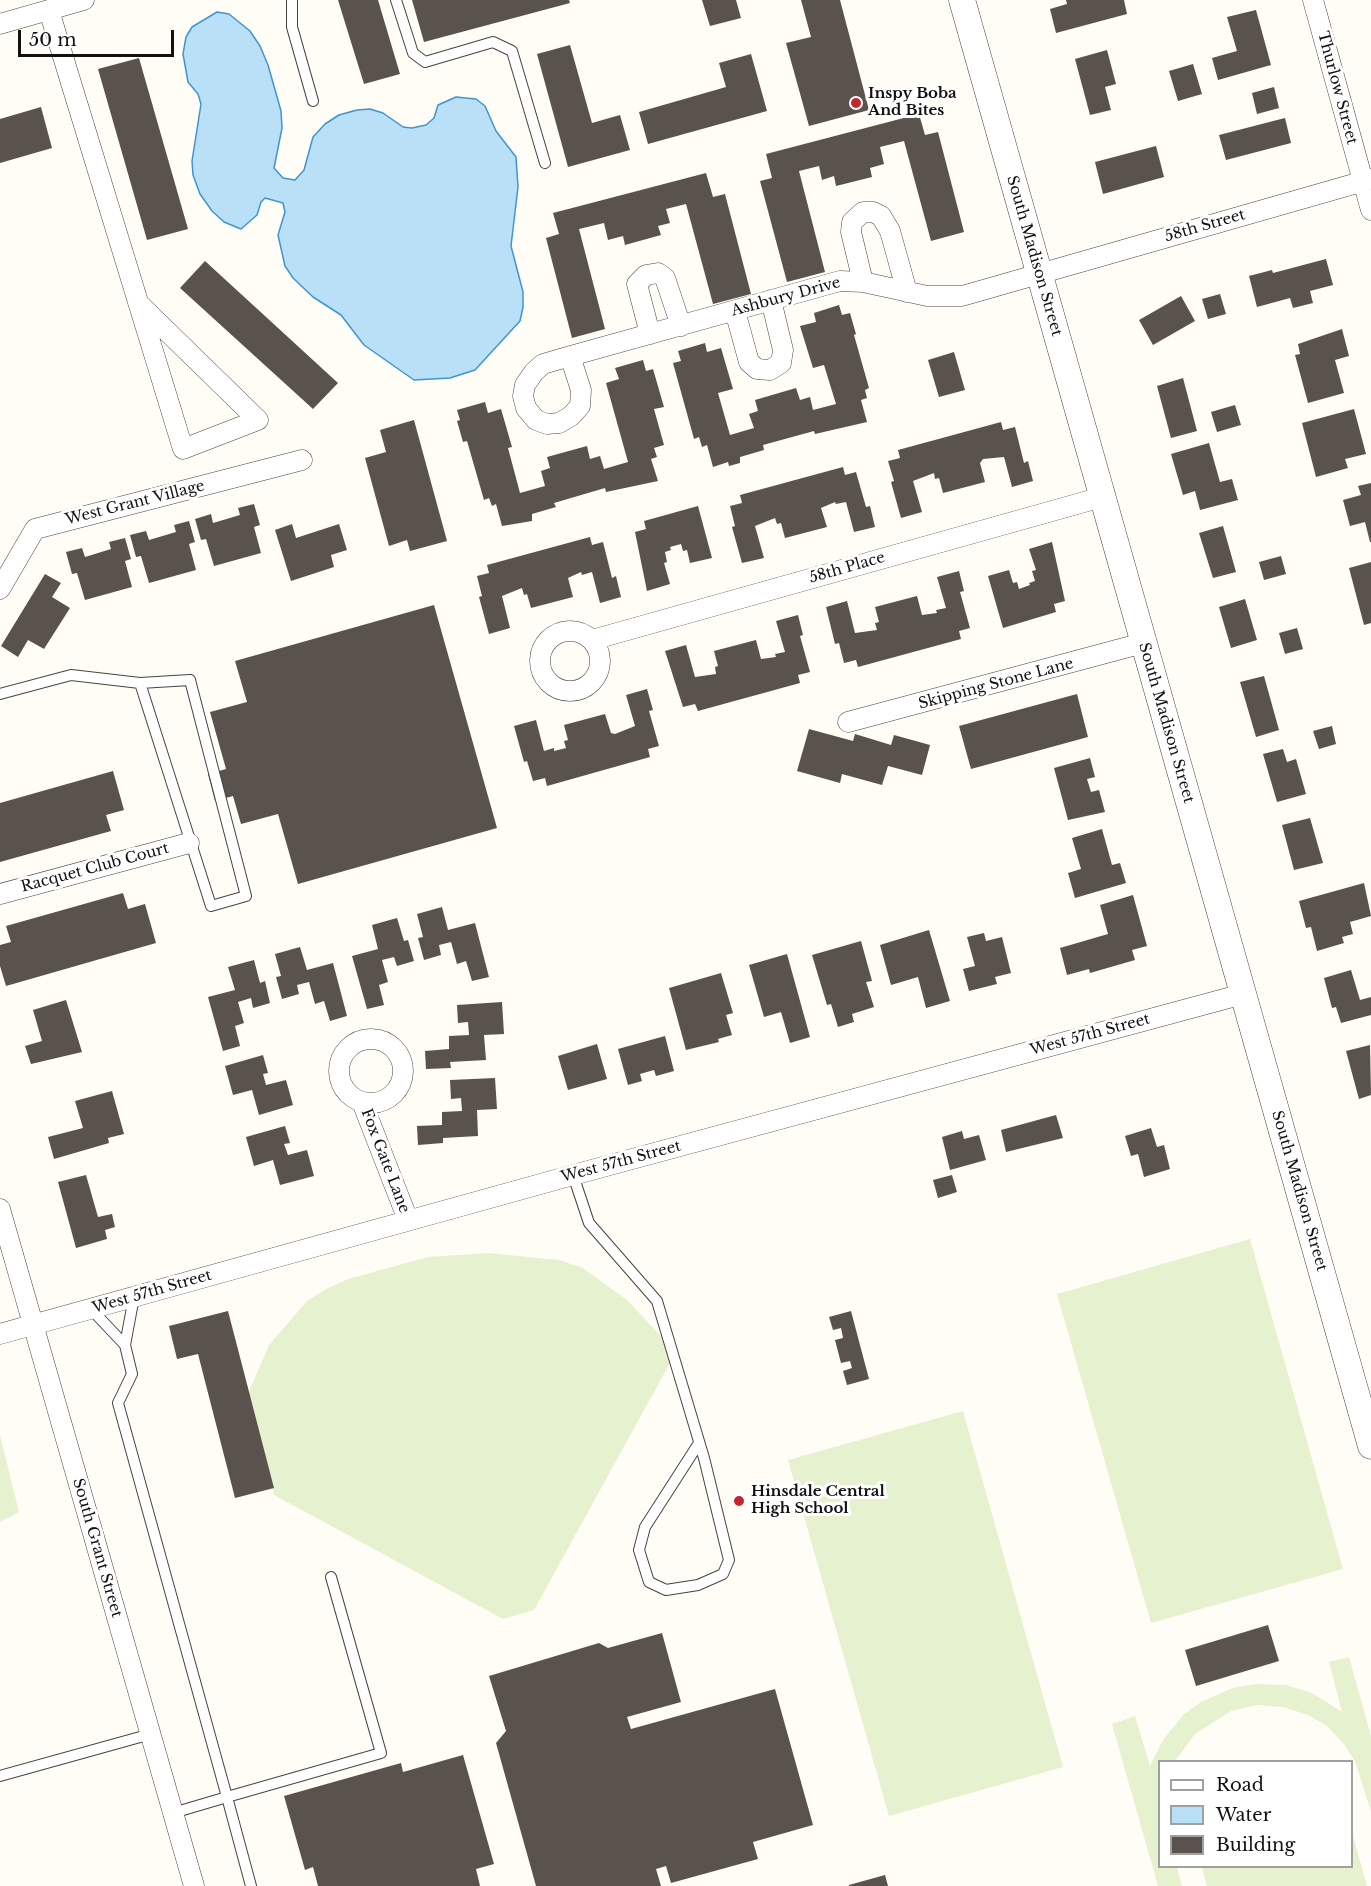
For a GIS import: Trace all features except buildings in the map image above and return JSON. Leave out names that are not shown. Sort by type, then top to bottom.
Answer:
[{"type":"street","points":[[0,24],[84,0]]},
{"type":"street","name":"South Madison Street","points":[[962,0],[1371,1446]]},
{"type":"street","name":"Thurlow Street","points":[[1313,0],[1367,180],[1371,210]]},
{"type":"street","points":[[49,10],[138,303],[183,449],[258,420],[138,303]]},
{"type":"street","name":"58th Street","points":[[1039,273],[1367,180]]},
{"type":"street","points":[[863,282],[851,232],[852,222],[863,212],[873,212],[881,216],[890,231],[907,292]]},
{"type":"street","points":[[650,334],[638,284],[646,275],[658,273],[665,278],[681,326]]},
{"type":"street","name":"Ashbury Drive","points":[[570,356],[840,281],[863,282],[927,296],[962,296],[1039,273]]},
{"type":"street","points":[[735,311],[749,362],[757,369],[770,370],[781,363],[783,350],[771,300]]},
{"type":"street","name":"West Grant Village","points":[[0,589],[34,528],[302,460]]},
{"type":"street","name":"58th Place","points":[[592,640],[1102,497]]},
{"type":"street","name":"Skipping Stone Lane","points":[[848,722],[1143,643]]},
{"type":"street","name":"Racquet Club Court","points":[[0,894],[189,843]]},
{"type":"street","name":"West 57th Street","points":[[0,1334],[408,1220],[1243,994]]},
{"type":"street","name":"Fox Gate Lane","points":[[362,1102],[408,1220]]},
{"type":"street","name":"South Grant Street","points":[[0,1209],[194,1886]]},
{"type":"lane","points":[[292,0],[292,27],[313,101]]},
{"type":"lane","points":[[396,0],[413,53],[425,62],[493,42],[512,51],[545,162]]},
{"type":"lane","points":[[0,694],[71,675],[140,683],[190,680],[246,896],[212,906],[189,843],[140,683]]},
{"type":"lane","points":[[573,1175],[589,1223],[657,1300],[699,1443],[729,1560],[723,1574],[698,1585],[666,1590],[649,1581],[639,1550],[645,1527],[699,1443]]},
{"type":"lane","points":[[134,1297],[126,1345],[132,1374],[118,1404],[251,1886]]},
{"type":"lane","points":[[91,1309],[126,1345]]},
{"type":"lane","points":[[173,1813],[381,1753],[331,1577]]},
{"type":"lane","points":[[0,1776],[150,1734]]},
{"type":"green space","points":[[1250,1239],[1343,1569],[1151,1623],[1057,1294]]},
{"type":"green space","points":[[488,1253],[559,1260],[583,1268],[627,1300],[676,1352],[534,1610],[503,1619],[274,1495],[248,1394],[269,1345],[307,1301],[326,1289],[348,1279],[428,1257]]},
{"type":"green space","points":[[963,1411],[1063,1767],[889,1816],[788,1460]]},
{"type":"green space","points":[[0,1435],[19,1512],[0,1522]]},
{"type":"green space","points":[[1349,1657],[1371,1736],[1371,1812],[1355,1761],[1343,1743],[1327,1726],[1308,1715],[1283,1707],[1258,1705],[1231,1711],[1195,1734],[1176,1760],[1158,1760],[1158,1868],[1177,1868],[1182,1886],[1158,1886],[1112,1724],[1135,1716],[1150,1766],[1163,1740],[1184,1714],[1201,1702],[1233,1688],[1255,1684],[1286,1685],[1312,1693],[1342,1712],[1329,1662]]},
{"type":"green space","points":[[1353,1836],[1367,1886],[1207,1886],[1202,1868],[1353,1868]]},
{"type":"water","points":[[217,12],[229,14],[250,31],[260,46],[268,65],[281,111],[282,128],[274,168],[283,178],[295,180],[304,170],[313,137],[325,124],[339,115],[370,109],[383,113],[403,127],[412,128],[426,125],[434,118],[438,105],[456,97],[476,99],[485,106],[496,131],[516,157],[518,187],[511,246],[523,292],[523,307],[520,321],[475,370],[450,378],[414,380],[364,345],[341,315],[313,297],[293,278],[285,266],[278,235],[285,212],[283,203],[265,198],[261,202],[257,215],[241,229],[224,222],[212,211],[200,194],[193,175],[192,161],[201,104],[198,94],[188,82],[183,54],[186,37],[192,27]]},
{"type":"place","name":"Inspy Boba And Bites","points":[[856,103]]},
{"type":"place","name":"Hinsdale Central High School","points":[[739,1501]]}]
